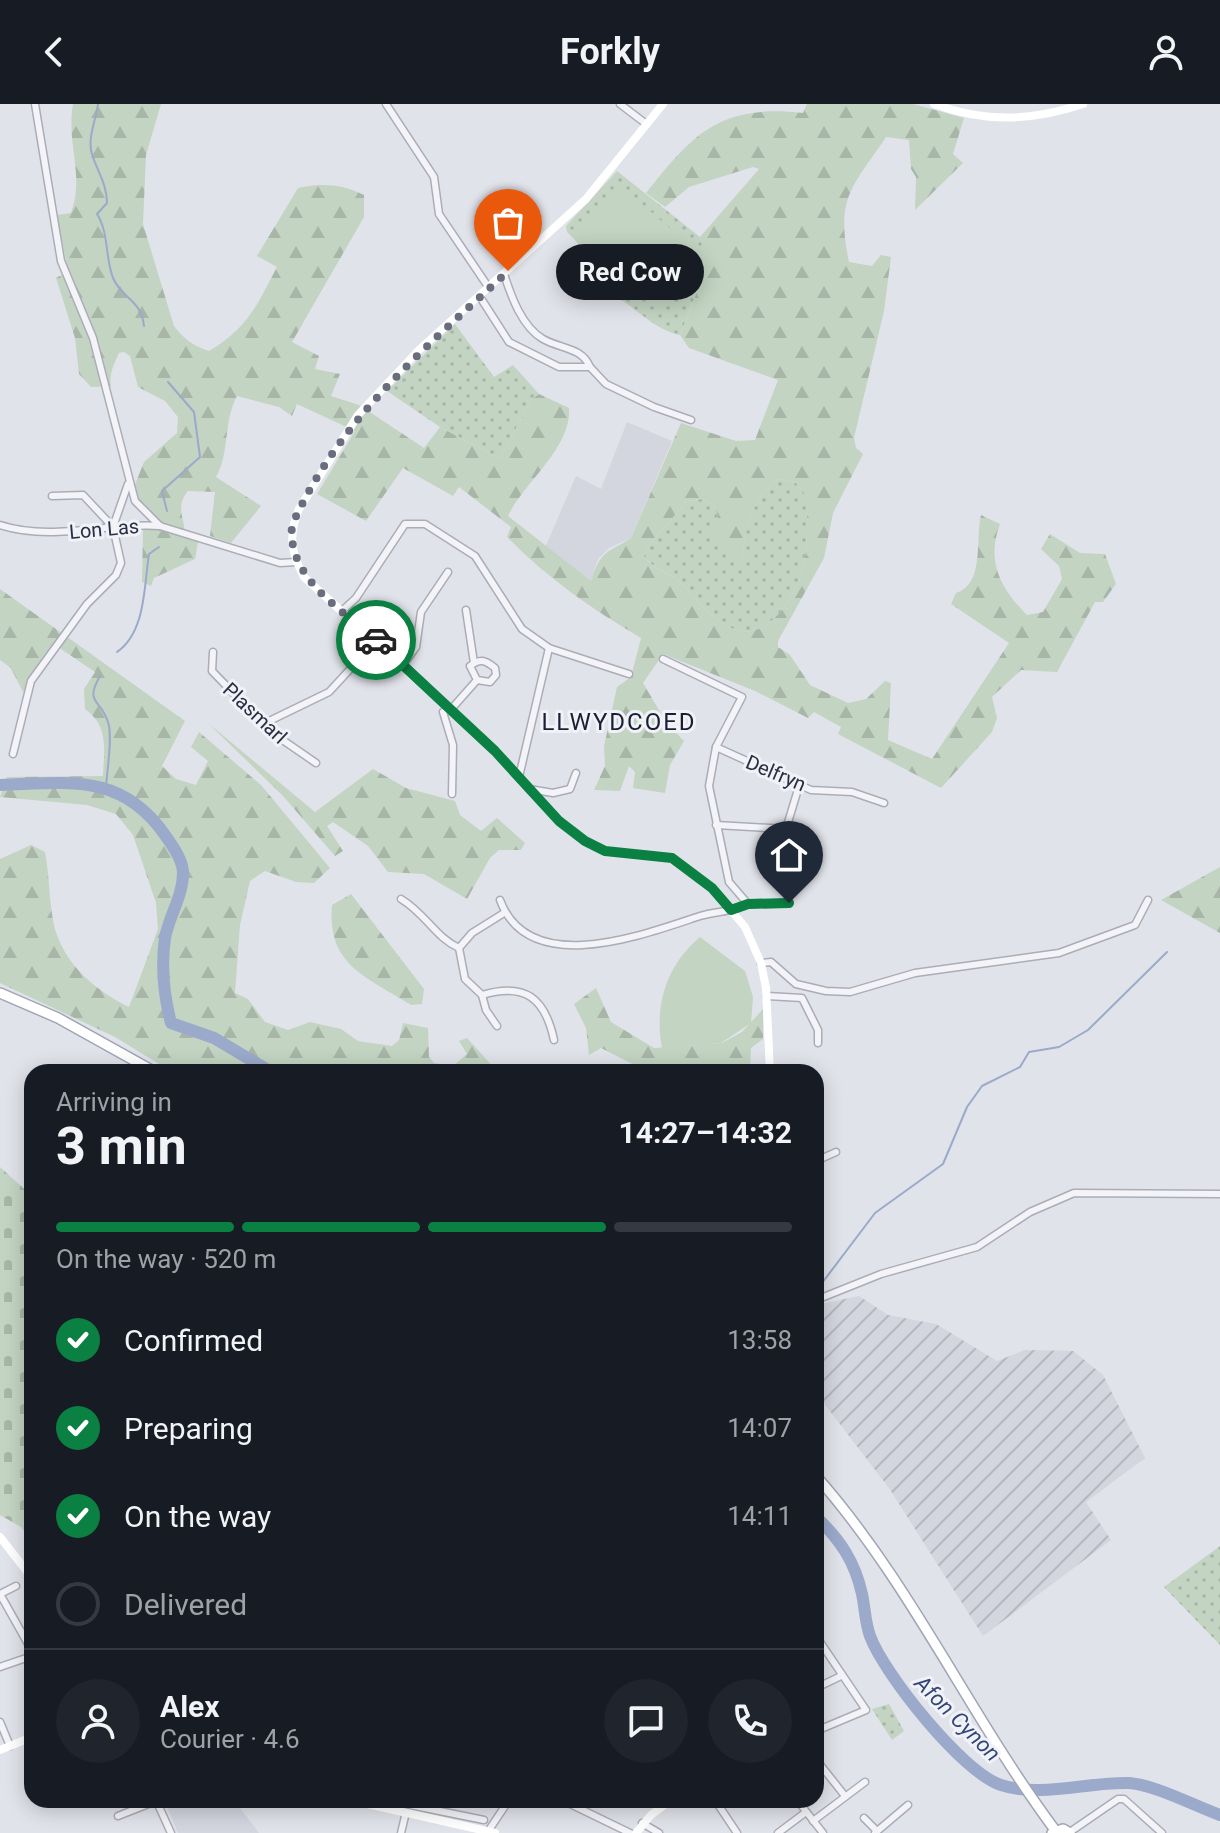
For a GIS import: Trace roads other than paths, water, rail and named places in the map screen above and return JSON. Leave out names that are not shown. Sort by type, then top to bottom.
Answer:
[{"type":"main road","points":[[663,104],[586,199],[419,350],[358,415],[292,525],[290,543],[304,577],[448,708],[559,821],[585,841],[605,851],[672,858],[712,888],[754,942],[761,963],[767,996],[770,1064]]},
{"type":"main road","points":[[934,104],[975,117],[1008,120],[1083,104]]},
{"type":"main road","points":[[0,993],[58,1018],[141,1064]]},
{"type":"main road","points":[[824,1485],[855,1521],[1053,1832],[1070,1833]]},
{"type":"main road","points":[[0,1537],[24,1568]]},
{"type":"main road","points":[[0,1750],[24,1740]]},
{"type":"main road","points":[[387,1808],[462,1819],[491,1832]]},
{"type":"main road","points":[[633,1833],[661,1808]]},
{"type":"street","points":[[35,104],[61,261],[93,338],[128,484],[135,501],[160,526]]},
{"type":"street","points":[[386,104],[429,168],[436,185],[439,214],[489,288]]},
{"type":"street","points":[[620,104],[645,123]]},
{"type":"street","points":[[504,274],[513,301],[541,338],[577,352],[614,388],[691,420]]},
{"type":"street","points":[[480,297],[509,342],[559,367],[590,367]]},
{"type":"street","points":[[534,355],[541,338]]},
{"type":"street","points":[[113,527],[128,484]]},
{"type":"street","points":[[13,754],[31,681],[45,667],[87,604],[116,575],[121,563],[113,527],[83,495],[52,496]]},
{"type":"street","name":"Lon Las","points":[[0,525],[75,533],[122,524],[160,526],[280,563],[296,562]]},
{"type":"street","points":[[343,610],[356,598],[405,524],[425,524],[475,556],[522,629],[549,648],[629,674]]},
{"type":"street","points":[[403,665],[416,647],[421,612],[448,572]]},
{"type":"street","points":[[466,610],[474,663]]},
{"type":"street","points":[[263,724],[329,692],[376,641]]},
{"type":"street","points":[[519,777],[549,648]]},
{"type":"street","name":"Plasmarl","points":[[213,652],[212,671],[263,724],[316,763]]},
{"type":"street","points":[[663,659],[742,697],[716,747],[709,786],[729,882],[748,904]]},
{"type":"street","points":[[486,661],[495,668],[496,675],[490,682],[484,684],[477,680],[470,666],[474,663],[486,661]]},
{"type":"street","points":[[452,794],[453,745],[443,712],[454,706],[477,680]]},
{"type":"street","name":"Delfryn","points":[[716,747],[799,786],[852,792],[884,803]]},
{"type":"street","points":[[529,789],[561,793],[570,789],[576,773]]},
{"type":"street","points":[[500,900],[504,913],[514,924],[539,939],[580,946],[612,943],[748,904],[789,903],[786,829],[799,786]]},
{"type":"street","points":[[716,825],[786,829]]},
{"type":"street","points":[[401,899],[420,910],[441,937],[459,948]]},
{"type":"street","points":[[761,963],[771,962],[796,984],[826,991],[850,992],[915,973],[1059,953],[1135,925],[1148,900]]},
{"type":"street","points":[[497,1026],[486,1010],[482,995],[462,973],[459,948],[472,933],[504,913]]},
{"type":"street","points":[[482,995],[511,990],[538,1001],[545,1009],[554,1040]]},
{"type":"street","points":[[767,996],[802,998],[818,1030],[818,1043]]},
{"type":"street","points":[[824,1157],[836,1152]]},
{"type":"street","points":[[824,1297],[881,1274],[977,1247],[1030,1212],[1074,1193],[1220,1194]]},
{"type":"street","points":[[16,1586],[0,1594],[24,1638]]},
{"type":"street","points":[[824,1649],[866,1710],[824,1728]]},
{"type":"street","points":[[0,1667],[24,1656]]},
{"type":"street","points":[[824,1684],[841,1676]]},
{"type":"street","points":[[0,1722],[10,1746]]},
{"type":"street","points":[[824,1770],[845,1796]]},
{"type":"street","points":[[813,1821],[865,1782]]},
{"type":"street","points":[[1070,1833],[1118,1799],[1124,1799],[1162,1833]]},
{"type":"street","points":[[864,1818],[876,1832],[908,1805]]},
{"type":"street","points":[[118,1816],[137,1808]]},
{"type":"street","points":[[160,1808],[171,1833]]},
{"type":"street","points":[[417,1808],[462,1819],[484,1820]]},
{"type":"street","points":[[491,1832],[504,1808]]},
{"type":"street","points":[[585,1808],[633,1833]]},
{"type":"street","points":[[720,1808],[737,1833]]},
{"type":"street","points":[[803,1808],[823,1833]]},
{"type":"street","points":[[401,1833],[406,1812]]},
{"type":"street","points":[[778,1833],[806,1812]]},
{"type":"street","points":[[642,1823],[659,1833]]},
{"type":"waterway","points":[[98,104],[91,148],[104,184],[107,203],[97,214],[113,278],[139,310],[144,326]]},
{"type":"waterway","points":[[167,511],[162,491],[200,457],[194,412],[168,382]]},
{"type":"waterway","points":[[117,652],[134,633],[142,607],[149,554],[159,547]]},
{"type":"waterway","points":[[100,676],[94,697],[109,728],[106,787]]},
{"type":"waterway","name":"Afon Cynon","points":[[0,785],[70,783],[92,786],[130,800],[148,815],[171,843],[183,868],[181,890],[164,949],[164,981],[171,1023],[214,1038],[258,1064]]},
{"type":"waterway","points":[[824,1280],[875,1213],[943,1164],[967,1107],[982,1086],[1020,1067],[1029,1052],[1059,1047],[1088,1030],[1167,952]]},
{"type":"waterway","name":"Afon Cynon","points":[[824,1526],[851,1561],[859,1582],[870,1636],[891,1674],[926,1720],[966,1762],[985,1777],[1001,1785],[1032,1790],[1112,1783],[1138,1784],[1220,1815]]},
{"type":"place","name":"Red Cow","points":[[508,271]]},
{"type":"district","name":"LLWYDCOED","points":[[619,722]]}]
